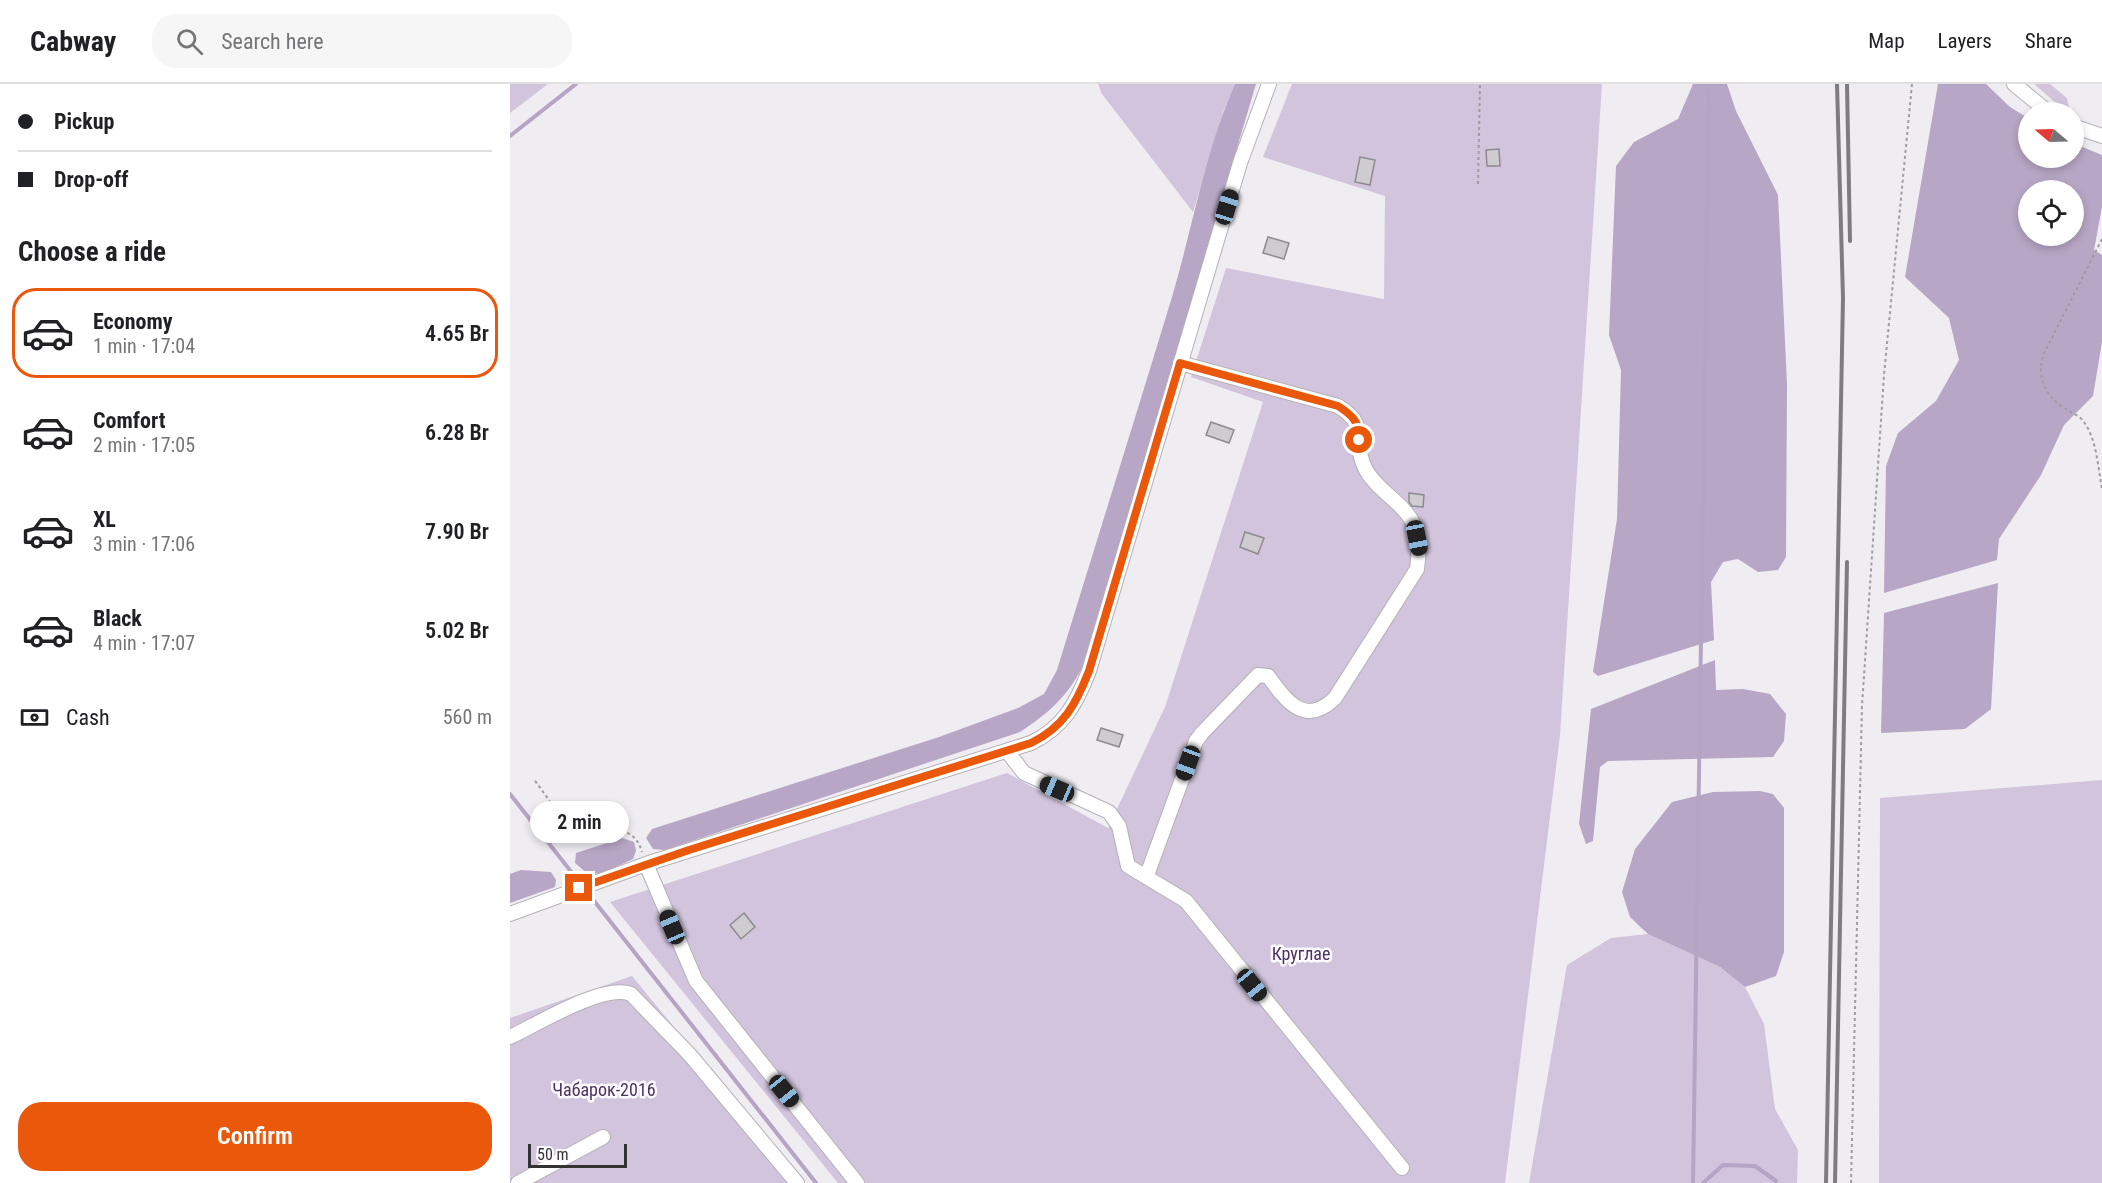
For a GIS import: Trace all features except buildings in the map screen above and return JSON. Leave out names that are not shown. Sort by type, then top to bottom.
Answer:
[{"type":"street","points":[[510,914],[646,864],[1007,751],[1050,734],[1076,704],[1089,671],[1240,163],[1269,84]]},
{"type":"street","points":[[2014,84],[2036,102]]},
{"type":"street","points":[[2084,130],[2102,136]]},
{"type":"street","points":[[1147,875],[1196,741],[1202,733],[1258,675],[1269,676],[1285,700],[1297,708],[1313,713],[1323,710],[1335,698],[1417,569],[1419,550],[1414,526],[1367,472],[1358,452],[1360,428],[1351,414],[1338,406],[1180,363]]},
{"type":"street","points":[[1007,751],[1024,773],[1109,812],[1119,826],[1128,866],[1147,875],[1186,901],[1402,1168]]},
{"type":"street","points":[[646,864],[696,981],[857,1183]]},
{"type":"street","points":[[510,1037],[600,994],[623,990],[631,994],[690,1055],[797,1183]]},
{"type":"street","points":[[518,1183],[603,1137]]},
{"type":"path","points":[[1478,184],[1480,84]]},
{"type":"path","points":[[1851,1183],[1862,706],[1884,375],[1912,84]]},
{"type":"path","points":[[2102,239],[2043,355],[2039,369],[2042,383],[2051,400],[2083,420],[2092,435],[2102,489]]},
{"type":"path","points":[[535,781],[569,823],[582,829],[621,831],[638,839],[646,864]]},
{"type":"green space","points":[[510,84],[548,84],[510,113]]},
{"type":"green space","points":[[1098,84],[1235,84],[1224,110],[1193,212],[1102,94]]},
{"type":"green space","name":"Круглае","points":[[1292,84],[1602,84],[1560,735],[1505,1183],[838,1183],[610,902],[1007,773],[1108,828],[1165,707],[1263,402],[1191,377],[1226,268],[1384,299],[1385,196],[1263,157]]},
{"type":"green space","points":[[2034,84],[2050,84],[2067,98],[2068,102],[2055,102]]},
{"type":"green space","points":[[2102,780],[2102,1183],[1879,1183],[1880,798]]},
{"type":"green space","points":[[1648,934],[1720,967],[1745,987],[1764,1024],[1775,1109],[1798,1150],[1797,1183],[1529,1183],[1567,965],[1611,938]]},
{"type":"green space","name":"Чабарок-2016","points":[[632,976],[802,1183],[510,1183],[510,1018]]},
{"type":"shaded area","points":[[1235,84],[1256,84],[1083,666],[1064,695],[1040,718],[1020,732],[665,850],[653,849],[646,838],[652,829],[939,737],[1018,708],[1044,694],[1057,670],[1180,270],[1215,136]]},
{"type":"shaded area","points":[[1693,84],[1727,84],[1736,111],[1778,195],[1787,384],[1786,557],[1778,570],[1758,572],[1738,559],[1723,562],[1711,582],[1714,640],[1598,676],[1593,672],[1617,519],[1621,370],[1609,335],[1616,166],[1634,142],[1678,119]]},
{"type":"shaded area","points":[[1938,84],[1986,84],[2018,112],[2018,168],[2084,168],[2084,148],[2102,155],[2102,207],[2094,250],[2102,255],[2102,342],[2093,396],[2064,425],[2041,475],[1999,539],[1997,560],[1884,593],[1886,466],[1898,433],[1936,401],[1959,360],[1949,318],[1905,277]]},
{"type":"shaded area","points":[[1998,583],[1991,709],[1965,729],[1881,733],[1884,613]]},
{"type":"shaded area","points":[[1715,660],[1716,690],[1743,689],[1770,694],[1786,714],[1784,741],[1773,757],[1608,761],[1600,767],[1593,841],[1586,844],[1579,824],[1591,709]]},
{"type":"shaded area","points":[[1760,791],[1773,794],[1784,808],[1784,952],[1776,976],[1745,987],[1720,967],[1648,934],[1630,917],[1622,892],[1635,849],[1672,802],[1713,792]]},
{"type":"shaded area","points":[[622,838],[634,842],[636,851],[633,859],[605,872],[589,875],[575,863],[576,853]]},
{"type":"shaded area","points":[[521,870],[551,872],[556,880],[555,887],[510,903],[510,874]]},
{"type":"waterway","points":[[510,136],[576,84]]},
{"type":"waterway","points":[[1693,1183],[1709,92]]},
{"type":"waterway","points":[[510,794],[816,1183]]},
{"type":"waterway","points":[[1703,1183],[1723,1165],[1755,1166],[1776,1181]]},
{"type":"railway","points":[[1826,1183],[1843,298],[1837,84]]},
{"type":"railway","points":[[1847,84],[1850,241]]},
{"type":"railway","points":[[1835,1183],[1847,562]]},
{"type":"route","points":[[579,888],[776,822],[1031,743],[1050,734],[1064,721],[1076,704],[1089,671],[1180,363],[1338,406],[1351,414],[1360,428],[1359,440]]}]
